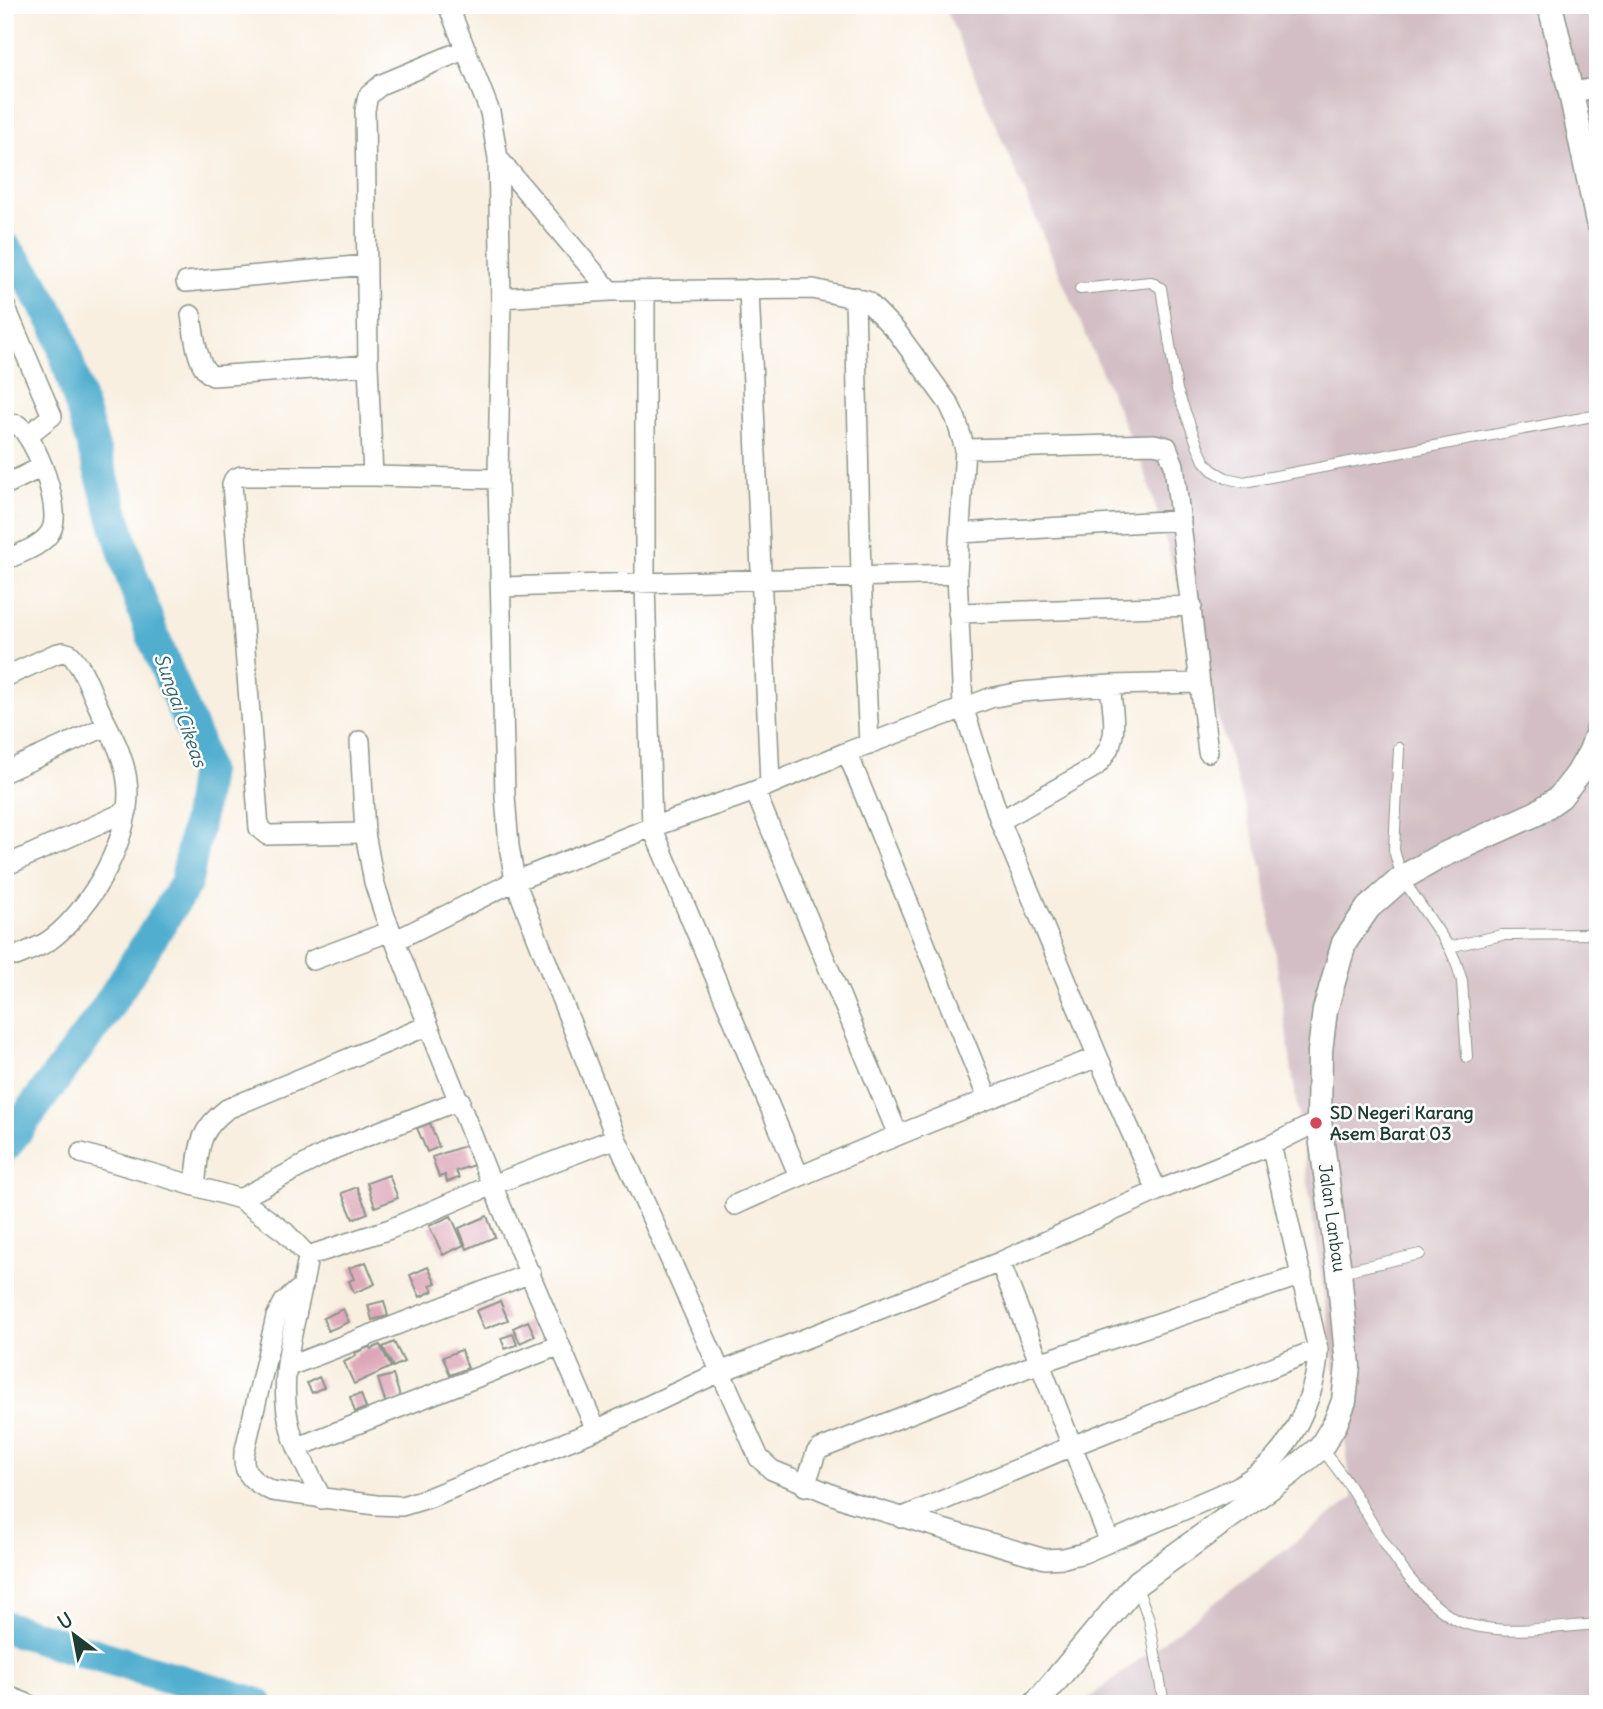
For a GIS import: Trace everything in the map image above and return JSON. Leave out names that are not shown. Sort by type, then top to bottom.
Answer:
[{"type":"street","points":[[448,5],[490,113],[499,158],[501,298],[498,479],[506,807],[515,881],[616,1139],[759,1458],[772,1471],[805,1486],[901,1518],[1045,1559],[1074,1556],[1237,1487],[1273,1460],[1300,1419],[1318,1362],[1318,1349],[1271,1145]]},
{"type":"street","points":[[1550,5],[1571,93],[1591,157],[1598,222]]},
{"type":"street","points":[[373,476],[366,265],[365,110],[368,96],[382,84],[466,49]]},
{"type":"street","points":[[1571,93],[1598,87]]},
{"type":"street","points":[[499,158],[610,291]]},
{"type":"street","points":[[186,282],[366,265]]},
{"type":"street","points":[[749,289],[763,578],[763,787],[898,1135]]},
{"type":"street","points":[[501,298],[610,291],[813,289],[867,301],[884,317],[912,353],[948,404],[956,419],[965,449],[957,574],[963,707],[1000,821],[1098,1058],[1157,1191]]},
{"type":"street","points":[[645,292],[645,583],[652,827],[799,1176]]},
{"type":"street","points":[[855,297],[861,577],[869,744]]},
{"type":"street","points":[[5,306],[52,416],[27,436]]},
{"type":"street","points":[[191,315],[204,370],[213,376],[368,365]]},
{"type":"street","points":[[5,423],[18,425],[27,436],[51,492],[54,524],[50,534],[42,540],[5,560]]},
{"type":"street","points":[[965,449],[1167,447],[1172,455],[1181,520],[1208,752]]},
{"type":"street","points":[[5,485],[42,467]]},
{"type":"street","points":[[365,833],[267,835],[259,828],[246,690],[232,484],[234,479],[241,476],[498,479]]},
{"type":"street","points":[[960,533],[1181,520]]},
{"type":"street","points":[[501,587],[957,574]]},
{"type":"street","points":[[958,612],[1192,606]]},
{"type":"street","points":[[5,677],[55,654],[70,654],[125,766],[128,783],[127,811],[122,834],[99,882],[72,919],[51,939],[16,956]]},
{"type":"street","points":[[313,960],[392,936],[515,881],[990,698],[1021,692],[1110,685],[1200,683]]},
{"type":"street","points":[[1000,821],[1095,767],[1106,756],[1112,747],[1114,727],[1110,685]]},
{"type":"street","points":[[5,772],[107,726]]},
{"type":"street","name":"Jalan Lanbau","points":[[1036,1704],[1136,1584],[1264,1494],[1321,1447],[1335,1424],[1343,1401],[1348,1366],[1320,1121],[1320,1051],[1325,1010],[1344,943],[1368,908],[1402,878],[1439,857],[1537,813],[1560,797],[1578,774],[1598,731]]},
{"type":"street","points":[[360,741],[365,833],[374,882],[392,936],[492,1185],[596,1430]]},
{"type":"street","points":[[847,752],[988,1099]]},
{"type":"street","points":[[5,866],[127,811]]},
{"type":"street","points":[[195,1185],[201,1139],[215,1118],[227,1109],[427,1026]]},
{"type":"street","points":[[735,1205],[898,1135],[1098,1058]]},
{"type":"street","points":[[240,1199],[345,1144],[460,1100]]},
{"type":"street","points":[[303,1286],[284,1302],[276,1317],[248,1432],[243,1464],[247,1474],[272,1491],[322,1499],[402,1506],[596,1430],[720,1372],[1000,1262],[1157,1191],[1271,1145],[1320,1121]]},
{"type":"street","points":[[308,1256],[390,1229],[492,1185],[616,1139]]},
{"type":"street","points":[[81,1153],[240,1199],[285,1232],[308,1256]]},
{"type":"street","points":[[308,1256],[285,1382],[291,1433],[322,1499]]},
{"type":"street","points":[[1000,1262],[1109,1540]]},
{"type":"street","points":[[287,1367],[531,1273]]},
{"type":"street","points":[[805,1486],[816,1454],[820,1450],[1039,1363],[1301,1275]]},
{"type":"street","points":[[298,1447],[560,1345]]},
{"type":"street","points":[[901,1518],[1072,1446],[1318,1349]]},
{"type":"street","points":[[5,1695],[27,1704]]},
{"type":"lane","points":[[1080,289],[1151,282],[1161,288],[1177,390],[1197,444],[1204,461],[1212,470],[1237,482],[1598,415]]},
{"type":"lane","points":[[1399,748],[1394,850],[1402,878],[1449,947],[1462,981],[1467,1057]]},
{"type":"lane","points":[[1449,947],[1502,935],[1598,934]]},
{"type":"lane","points":[[1339,1272],[1420,1254]]},
{"type":"lane","points":[[1321,1447],[1401,1566],[1439,1609],[1468,1624],[1499,1630],[1598,1624]]},
{"type":"lane","points":[[1136,1584],[1149,1619],[1164,1704]]},
{"type":"lane","points":[[1589,1704],[1598,1703]]},
{"type":"shaded area","points":[[944,5],[1598,5],[1598,1704],[1081,1704],[1353,1498],[1263,869],[1146,475]]},
{"type":"building","points":[[430,1123],[439,1147],[427,1152],[417,1128]]},
{"type":"building","points":[[467,1145],[474,1165],[456,1171],[459,1178],[447,1182],[445,1175],[439,1177],[432,1157]]},
{"type":"building","points":[[389,1175],[398,1198],[375,1207],[367,1183]]},
{"type":"building","points":[[357,1187],[368,1213],[353,1219],[342,1193]]},
{"type":"building","points":[[451,1216],[464,1245],[443,1255],[429,1226]]},
{"type":"building","points":[[487,1216],[495,1237],[467,1249],[459,1228]]},
{"type":"building","points":[[366,1262],[375,1284],[354,1293],[349,1281],[354,1279],[349,1268]]},
{"type":"building","points":[[428,1267],[436,1283],[430,1285],[433,1291],[420,1297],[410,1275]]},
{"type":"building","points":[[384,1301],[388,1316],[372,1320],[368,1305]]},
{"type":"building","points":[[500,1301],[508,1320],[484,1329],[476,1311]]},
{"type":"building","points":[[343,1309],[349,1322],[328,1331],[323,1318]]},
{"type":"building","points":[[528,1321],[535,1336],[520,1343],[513,1328]]},
{"type":"building","points":[[513,1334],[517,1345],[505,1349],[501,1338]]},
{"type":"building","points":[[394,1342],[404,1362],[393,1367],[383,1347]]},
{"type":"building","points":[[380,1345],[391,1367],[354,1384],[344,1362],[356,1356],[355,1353]]},
{"type":"building","points":[[461,1350],[468,1368],[450,1375],[443,1357]]},
{"type":"building","points":[[393,1375],[401,1399],[386,1404],[378,1379]]},
{"type":"building","points":[[319,1377],[324,1387],[312,1393],[307,1383]]},
{"type":"building","points":[[361,1394],[366,1408],[355,1412],[350,1397]]},
{"type":"waterway","name":"Sungai Cikeas","points":[[5,248],[30,280],[57,326],[131,574],[152,634],[196,740],[205,773],[186,883],[101,1017],[5,1146]]},
{"type":"waterway","name":"Sungai Cikeas","points":[[5,1627],[257,1704]]},
{"type":"place","name":"SD Negeri Karang Asem Barat 03","points":[[1316,1123]]}]
